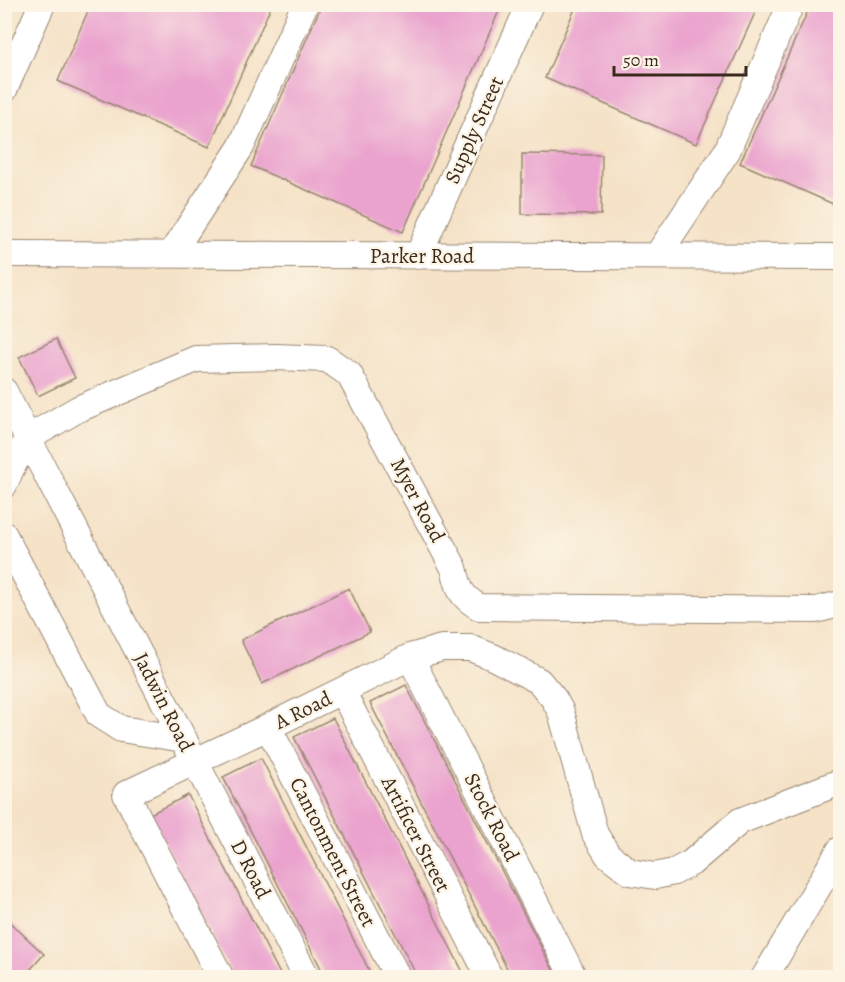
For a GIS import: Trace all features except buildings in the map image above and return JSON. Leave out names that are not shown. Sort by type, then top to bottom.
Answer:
[{"type":"street","points":[[4,90],[42,4]]},
{"type":"street","points":[[171,254],[241,147],[305,4]]},
{"type":"street","name":"Supply Street","points":[[417,256],[530,4]]},
{"type":"street","points":[[657,256],[727,151],[791,4]]},
{"type":"street","name":"Parker Road","points":[[4,254],[840,257]]},
{"type":"street","name":"Myer Road","points":[[28,438],[78,409],[196,359],[276,357],[327,359],[349,374],[454,568],[459,589],[467,600],[479,607],[816,610],[840,604]]},
{"type":"street","name":"Jadwin Road","points":[[4,392],[189,750],[126,794],[221,978]]},
{"type":"street","points":[[4,485],[28,438]]},
{"type":"street","points":[[4,535],[99,715],[121,729],[189,750]]},
{"type":"street","name":"A Road","points":[[189,750],[268,727],[410,657],[442,648],[470,648],[494,657],[539,681],[554,699],[561,712],[595,834],[608,855],[630,872],[655,876],[674,872],[692,863],[740,820],[840,782]]},
{"type":"street","name":"Stock Road","points":[[410,657],[574,978]]},
{"type":"street","name":"Artificer Street","points":[[342,691],[490,978]]},
{"type":"street","name":"Cantonment Street","points":[[268,727],[398,978]]},
{"type":"street","name":"D Road","points":[[189,750],[307,978]]},
{"type":"street","points":[[764,978],[840,850]]}]
